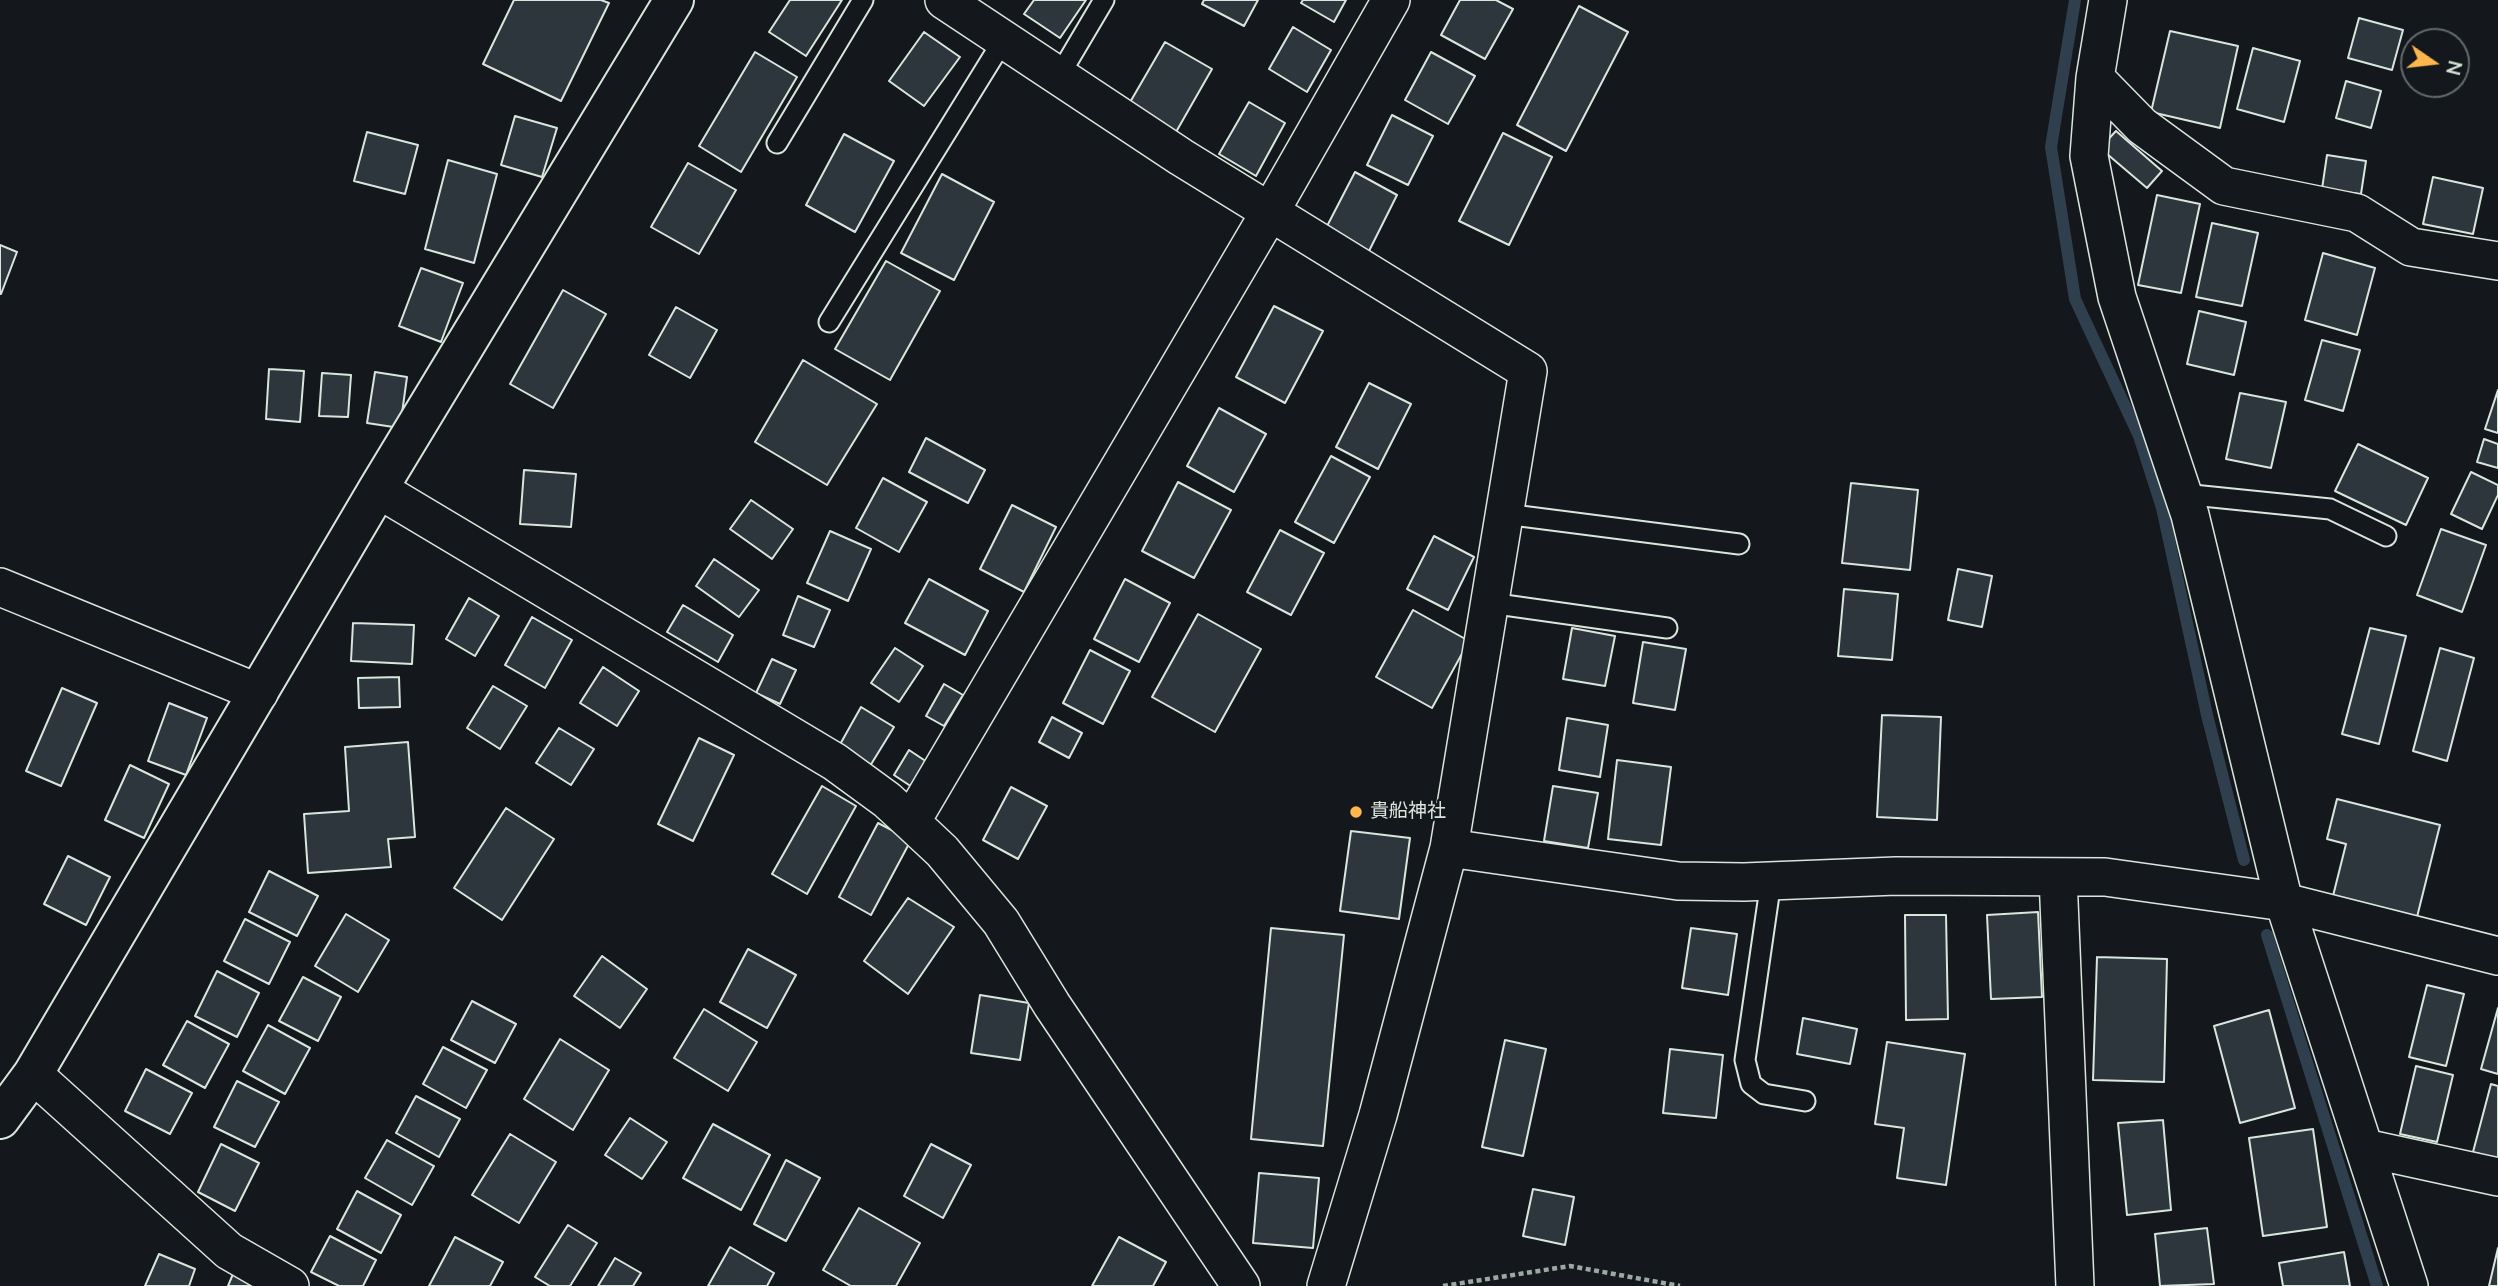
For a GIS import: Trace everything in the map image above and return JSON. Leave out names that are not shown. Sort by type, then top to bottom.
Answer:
[{"type":"street","points":[[0,1119],[33,1074],[378,489],[674,0]]},
{"type":"street","points":[[944,0],[1181,157],[1528,371],[1449,848],[1378,1115],[1326,1286]]},
{"type":"street","points":[[911,822],[1270,212],[1391,0]]},
{"type":"street","points":[[2108,0],[2095,78],[2089,156],[2117,297],[2190,515],[2284,902],[2409,1286]]},
{"type":"street","points":[[2095,78],[2142,126],[2224,186],[2357,212],[2411,247],[2498,261]]},
{"type":"street","points":[[378,489],[835,762],[887,800],[911,822],[942,851],[1001,922],[1052,1005],[1241,1286]]},
{"type":"street","points":[[0,587],[259,692]]},
{"type":"street","points":[[1449,848],[1678,881],[1771,881],[1896,876],[2105,877],[2284,902],[2498,956]]},
{"type":"street","points":[[2058,877],[2075,1286]]},
{"type":"street","points":[[33,1074],[229,1251],[290,1286]]},
{"type":"street","points":[[2365,1148],[2498,1177]]},
{"type":"lane","points":[[777,143],[863,0]]},
{"type":"lane","points":[[1059,76],[1104,0]]},
{"type":"lane","points":[[829,322],[1004,39]]},
{"type":"lane","points":[[2183,494],[2330,509],[2386,536]]},
{"type":"lane","points":[[1505,514],[1739,544]]},
{"type":"lane","points":[[1490,603],[1667,628]]},
{"type":"lane","points":[[1771,881],[1745,1060],[1751,1084],[1764,1094],[1805,1101]]},
{"type":"path","points":[[1443,1286],[1570,1266],[1680,1286]]},
{"type":"building","points":[[514,0],[601,0],[609,3],[561,101],[483,64]]},
{"type":"building","points":[[790,0],[842,0],[806,56],[769,32]]},
{"type":"building","points":[[1034,0],[1086,0],[1060,38],[1024,14]]},
{"type":"building","points":[[1204,0],[1258,0],[1244,26],[1202,4]]},
{"type":"building","points":[[1303,0],[1346,0],[1334,22],[1301,3]]},
{"type":"building","points":[[1460,0],[1496,0],[1513,9],[1485,59],[1441,35]]},
{"type":"building","points":[[1579,6],[1628,32],[1566,151],[1517,125]]},
{"type":"building","points":[[2359,18],[2400,29],[2400,41],[2392,70],[2348,58]]},
{"type":"building","points":[[1293,27],[1331,50],[1307,92],[1269,69]]},
{"type":"building","points":[[2170,31],[2238,46],[2220,128],[2151,112]]},
{"type":"building","points":[[924,32],[960,57],[924,106],[889,81]]},
{"type":"building","points":[[1165,42],[1212,69],[1176,132],[1129,104]]},
{"type":"building","points":[[2253,48],[2300,61],[2284,122],[2237,109]]},
{"type":"building","points":[[755,52],[797,77],[741,172],[699,146]]},
{"type":"building","points":[[1431,52],[1475,76],[1448,124],[1405,100]]},
{"type":"building","points":[[2346,81],[2381,91],[2371,128],[2336,118]]},
{"type":"building","points":[[1249,102],[1285,123],[1256,176],[1219,154]]},
{"type":"building","points":[[1392,115],[1433,136],[1408,185],[1367,165]]},
{"type":"building","points":[[515,116],[557,128],[542,177],[501,165]]},
{"type":"building","points":[[2116,131],[2162,171],[2147,188],[2100,148]]},
{"type":"building","points":[[367,132],[418,145],[405,194],[354,181]]},
{"type":"building","points":[[1503,133],[1552,157],[1509,245],[1459,221]]},
{"type":"building","points":[[844,134],[894,161],[855,232],[806,205]]},
{"type":"building","points":[[2327,155],[2366,161],[2361,194],[2322,189]]},
{"type":"building","points":[[448,160],[497,174],[474,263],[425,249]]},
{"type":"building","points":[[688,163],[736,190],[699,254],[651,227]]},
{"type":"building","points":[[1355,172],[1397,195],[1368,253],[1325,230]]},
{"type":"building","points":[[942,174],[994,202],[954,280],[901,253]]},
{"type":"building","points":[[2433,177],[2483,188],[2473,234],[2423,224]]},
{"type":"building","points":[[2157,195],[2200,204],[2181,293],[2138,285]]},
{"type":"building","points":[[2212,223],[2258,233],[2242,306],[2196,297]]},
{"type":"building","points":[[0,245],[17,252],[1,294],[0,294]]},
{"type":"building","points":[[2323,253],[2375,268],[2357,335],[2305,320]]},
{"type":"building","points":[[886,261],[940,291],[890,380],[835,349]]},
{"type":"building","points":[[421,268],[463,283],[441,342],[399,326]]},
{"type":"building","points":[[563,290],[606,314],[553,408],[510,384]]},
{"type":"building","points":[[1274,306],[1323,331],[1285,403],[1236,377]]},
{"type":"building","points":[[676,307],[717,330],[690,378],[649,355]]},
{"type":"building","points":[[2199,311],[2246,322],[2234,375],[2187,364]]},
{"type":"building","points":[[2322,340],[2360,350],[2343,411],[2305,400]]},
{"type":"building","points":[[803,360],[877,404],[827,485],[755,442]]},
{"type":"building","points":[[269,369],[304,371],[300,422],[266,419]]},
{"type":"building","points":[[375,372],[407,377],[400,428],[367,423]]},
{"type":"building","points":[[322,373],[351,375],[348,417],[319,416]]},
{"type":"building","points":[[1369,383],[1411,404],[1378,469],[1336,447]]},
{"type":"building","points":[[2498,390],[2498,433],[2485,429]]},
{"type":"building","points":[[2240,393],[2286,402],[2271,468],[2226,459]]},
{"type":"building","points":[[1219,408],[1266,434],[1234,492],[1187,466]]},
{"type":"building","points":[[926,438],[985,470],[968,503],[909,472]]},
{"type":"building","points":[[2484,439],[2498,444],[2498,468],[2477,462]]},
{"type":"building","points":[[2358,444],[2428,478],[2406,525],[2335,491]]},
{"type":"building","points":[[1331,456],[1370,477],[1334,543],[1295,522]]},
{"type":"building","points":[[524,470],[576,474],[571,527],[520,524]]},
{"type":"building","points":[[2471,472],[2498,485],[2498,495],[2482,529],[2451,514]]},
{"type":"building","points":[[883,478],[927,502],[899,552],[856,528]]},
{"type":"building","points":[[1178,482],[1231,510],[1194,578],[1142,551]]},
{"type":"building","points":[[1851,483],[1918,490],[1910,570],[1842,563]]},
{"type":"building","points":[[751,500],[793,529],[772,559],[730,529]]},
{"type":"building","points":[[1012,505],[1056,527],[1024,592],[980,569]]},
{"type":"building","points":[[2441,529],[2486,545],[2462,612],[2417,595]]},
{"type":"building","points":[[1280,530],[1324,553],[1291,615],[1247,592]]},
{"type":"building","points":[[830,531],[871,549],[848,601],[807,583]]},
{"type":"building","points":[[1434,536],[1474,557],[1448,610],[1407,589]]},
{"type":"building","points":[[714,559],[759,590],[739,617],[696,586]]},
{"type":"building","points":[[1958,569],[1992,576],[1982,627],[1948,620]]},
{"type":"building","points":[[929,579],[988,611],[965,655],[905,623]]},
{"type":"building","points":[[1125,579],[1170,603],[1139,662],[1094,639]]},
{"type":"building","points":[[1844,589],[1898,594],[1892,660],[1838,656]]},
{"type":"building","points":[[798,596],[830,610],[814,647],[783,635]]},
{"type":"building","points":[[469,598],[499,616],[475,656],[446,639]]},
{"type":"building","points":[[683,605],[733,635],[718,662],[667,632]]},
{"type":"building","points":[[1413,610],[1469,641],[1432,708],[1376,677]]},
{"type":"building","points":[[1198,614],[1261,649],[1215,732],[1152,697]]},
{"type":"building","points":[[532,617],[572,640],[545,688],[505,665]]},
{"type":"building","points":[[353,623],[414,625],[412,664],[351,661]]},
{"type":"building","points":[[1572,628],[1615,636],[1605,686],[1563,679]]},
{"type":"building","points":[[2370,628],[2406,636],[2379,744],[2342,734]]},
{"type":"building","points":[[1643,642],[1686,649],[1675,710],[1633,703]]},
{"type":"building","points":[[895,648],[923,666],[899,702],[871,683]]},
{"type":"building","points":[[2440,648],[2474,658],[2447,761],[2413,751]]},
{"type":"building","points":[[1090,650],[1130,671],[1103,724],[1063,703]]},
{"type":"building","points":[[772,659],[796,670],[780,704],[756,693]]},
{"type":"building","points":[[603,667],[639,691],[617,726],[580,703]]},
{"type":"building","points":[[399,677],[400,707],[359,708],[358,678]]},
{"type":"building","points":[[944,684],[963,695],[944,726],[926,716]]},
{"type":"building","points":[[493,686],[527,706],[500,749],[467,728]]},
{"type":"building","points":[[62,688],[97,703],[61,786],[26,771]]},
{"type":"building","points":[[169,703],[207,718],[186,775],[148,761]]},
{"type":"building","points":[[861,707],[894,727],[870,766],[838,748]]},
{"type":"building","points":[[1882,715],[1941,717],[1937,820],[1877,817]]},
{"type":"building","points":[[1052,717],[1082,733],[1069,758],[1039,742]]},
{"type":"building","points":[[1567,718],[1608,725],[1600,777],[1559,770]]},
{"type":"building","points":[[559,728],[594,749],[571,785],[536,763]]},
{"type":"building","points":[[699,738],[734,755],[693,841],[658,824]]},
{"type":"building","points":[[408,742],[415,837],[388,839],[391,867],[308,873],[304,814],[349,811],[345,747]]},
{"type":"building","points":[[909,750],[927,762],[912,787],[894,775]]},
{"type":"building","points":[[1617,760],[1671,767],[1661,845],[1608,839]]},
{"type":"building","points":[[130,765],[169,784],[144,838],[105,820]]},
{"type":"building","points":[[822,786],[856,806],[807,894],[772,874]]},
{"type":"building","points":[[1553,786],[1598,793],[1588,848],[1544,841]]},
{"type":"building","points":[[1011,787],[1047,806],[1018,859],[983,840]]},
{"type":"building","points":[[2337,799],[2440,825],[2417,917],[2333,896],[2346,844],[2327,839]]},
{"type":"building","points":[[506,808],[554,839],[502,920],[454,888]]},
{"type":"building","points":[[878,823],[911,840],[871,915],[839,897]]},
{"type":"building","points":[[1351,831],[1410,838],[1399,919],[1340,911]]},
{"type":"building","points":[[68,856],[110,877],[86,925],[44,904]]},
{"type":"building","points":[[269,871],[318,896],[297,936],[249,912]]},
{"type":"building","points":[[908,898],[954,927],[908,994],[864,961]]},
{"type":"building","points":[[2038,912],[2042,997],[1991,999],[1987,915]]},
{"type":"building","points":[[346,914],[389,940],[358,992],[315,966]]},
{"type":"building","points":[[1905,915],[1946,915],[1948,1019],[1906,1020]]},
{"type":"building","points":[[245,919],[290,942],[269,984],[224,961]]},
{"type":"building","points":[[1271,928],[1344,935],[1323,1146],[1251,1139]]},
{"type":"building","points":[[1691,928],[1737,934],[1728,995],[1682,988]]},
{"type":"building","points":[[748,949],[796,975],[767,1028],[720,1002]]},
{"type":"building","points":[[602,956],[647,989],[620,1028],[574,996]]},
{"type":"building","points":[[2097,957],[2167,959],[2164,1082],[2093,1080]]},
{"type":"building","points":[[217,971],[259,993],[237,1037],[195,1016]]},
{"type":"building","points":[[303,977],[341,997],[318,1041],[279,1021]]},
{"type":"building","points":[[2427,985],[2464,994],[2446,1066],[2409,1057]]},
{"type":"building","points":[[980,995],[1029,1003],[1020,1060],[971,1053]]},
{"type":"building","points":[[472,1001],[516,1024],[495,1063],[451,1040]]},
{"type":"building","points":[[2498,1008],[2498,1074],[2481,1069]]},
{"type":"building","points":[[704,1009],[757,1042],[728,1091],[674,1058]]},
{"type":"building","points":[[2269,1010],[2295,1108],[2240,1123],[2214,1026]]},
{"type":"building","points":[[1803,1018],[1857,1029],[1850,1064],[1797,1054]]},
{"type":"building","points":[[187,1021],[229,1044],[205,1088],[163,1065]]},
{"type":"building","points":[[268,1025],[310,1048],[285,1094],[243,1071]]},
{"type":"building","points":[[560,1039],[609,1070],[573,1130],[524,1099]]},
{"type":"building","points":[[1505,1040],[1546,1049],[1523,1156],[1482,1147]]},
{"type":"building","points":[[1887,1042],[1965,1054],[1946,1185],[1897,1178],[1904,1128],[1875,1124]]},
{"type":"building","points":[[443,1047],[487,1070],[466,1108],[423,1084]]},
{"type":"building","points":[[1670,1049],[1723,1055],[1716,1118],[1663,1113]]},
{"type":"building","points":[[2416,1066],[2453,1075],[2437,1142],[2400,1134]]},
{"type":"building","points":[[146,1069],[192,1093],[170,1134],[125,1111]]},
{"type":"building","points":[[237,1081],[279,1102],[255,1147],[214,1127]]},
{"type":"building","points":[[2491,1084],[2498,1086],[2498,1159],[2473,1152]]},
{"type":"building","points":[[416,1096],[460,1119],[439,1157],[396,1133]]},
{"type":"building","points":[[630,1118],[667,1142],[642,1179],[605,1155]]},
{"type":"building","points":[[2163,1120],[2171,1210],[2127,1215],[2118,1123]]},
{"type":"building","points":[[713,1124],[770,1155],[741,1210],[683,1178]]},
{"type":"building","points":[[2313,1129],[2327,1227],[2263,1236],[2249,1138]]},
{"type":"building","points":[[510,1134],[556,1162],[519,1223],[472,1195]]},
{"type":"building","points":[[387,1140],[434,1166],[412,1205],[365,1178]]},
{"type":"building","points":[[221,1144],[259,1163],[235,1211],[198,1192]]},
{"type":"building","points":[[931,1144],[971,1165],[943,1218],[904,1196]]},
{"type":"building","points":[[786,1160],[820,1178],[786,1241],[754,1224]]},
{"type":"building","points":[[1259,1173],[1319,1178],[1313,1248],[1253,1243]]},
{"type":"building","points":[[1533,1189],[1574,1197],[1565,1245],[1523,1236]]},
{"type":"building","points":[[357,1191],[401,1215],[381,1253],[337,1229]]},
{"type":"building","points":[[859,1208],[920,1243],[896,1286],[851,1286],[823,1270]]},
{"type":"building","points":[[568,1225],[597,1243],[570,1286],[550,1286],[535,1277]]},
{"type":"building","points":[[2207,1228],[2214,1284],[2160,1286],[2155,1234]]},
{"type":"building","points":[[330,1236],[376,1260],[363,1286],[339,1286],[311,1272]]},
{"type":"building","points":[[455,1237],[503,1262],[490,1286],[429,1286]]},
{"type":"building","points":[[1119,1237],[1166,1262],[1153,1286],[1092,1286]]},
{"type":"building","points":[[730,1247],[774,1273],[767,1286],[708,1286]]},
{"type":"building","points":[[2498,1248],[2498,1286],[2489,1286]]},
{"type":"building","points":[[2344,1252],[2350,1286],[2283,1286],[2279,1263]]},
{"type":"building","points":[[159,1254],[195,1269],[189,1286],[145,1286]]},
{"type":"building","points":[[615,1258],[641,1273],[633,1286],[598,1286]]},
{"type":"building","points":[[233,1274],[265,1286],[228,1286]]},
{"type":"waterway","points":[[2075,0],[2051,147],[2075,299],[2139,436],[2162,508],[2207,715],[2244,860]]},
{"type":"waterway","points":[[2267,935],[2377,1286]]},
{"type":"place","name":"貴船神社","points":[[1356,812]]}]
